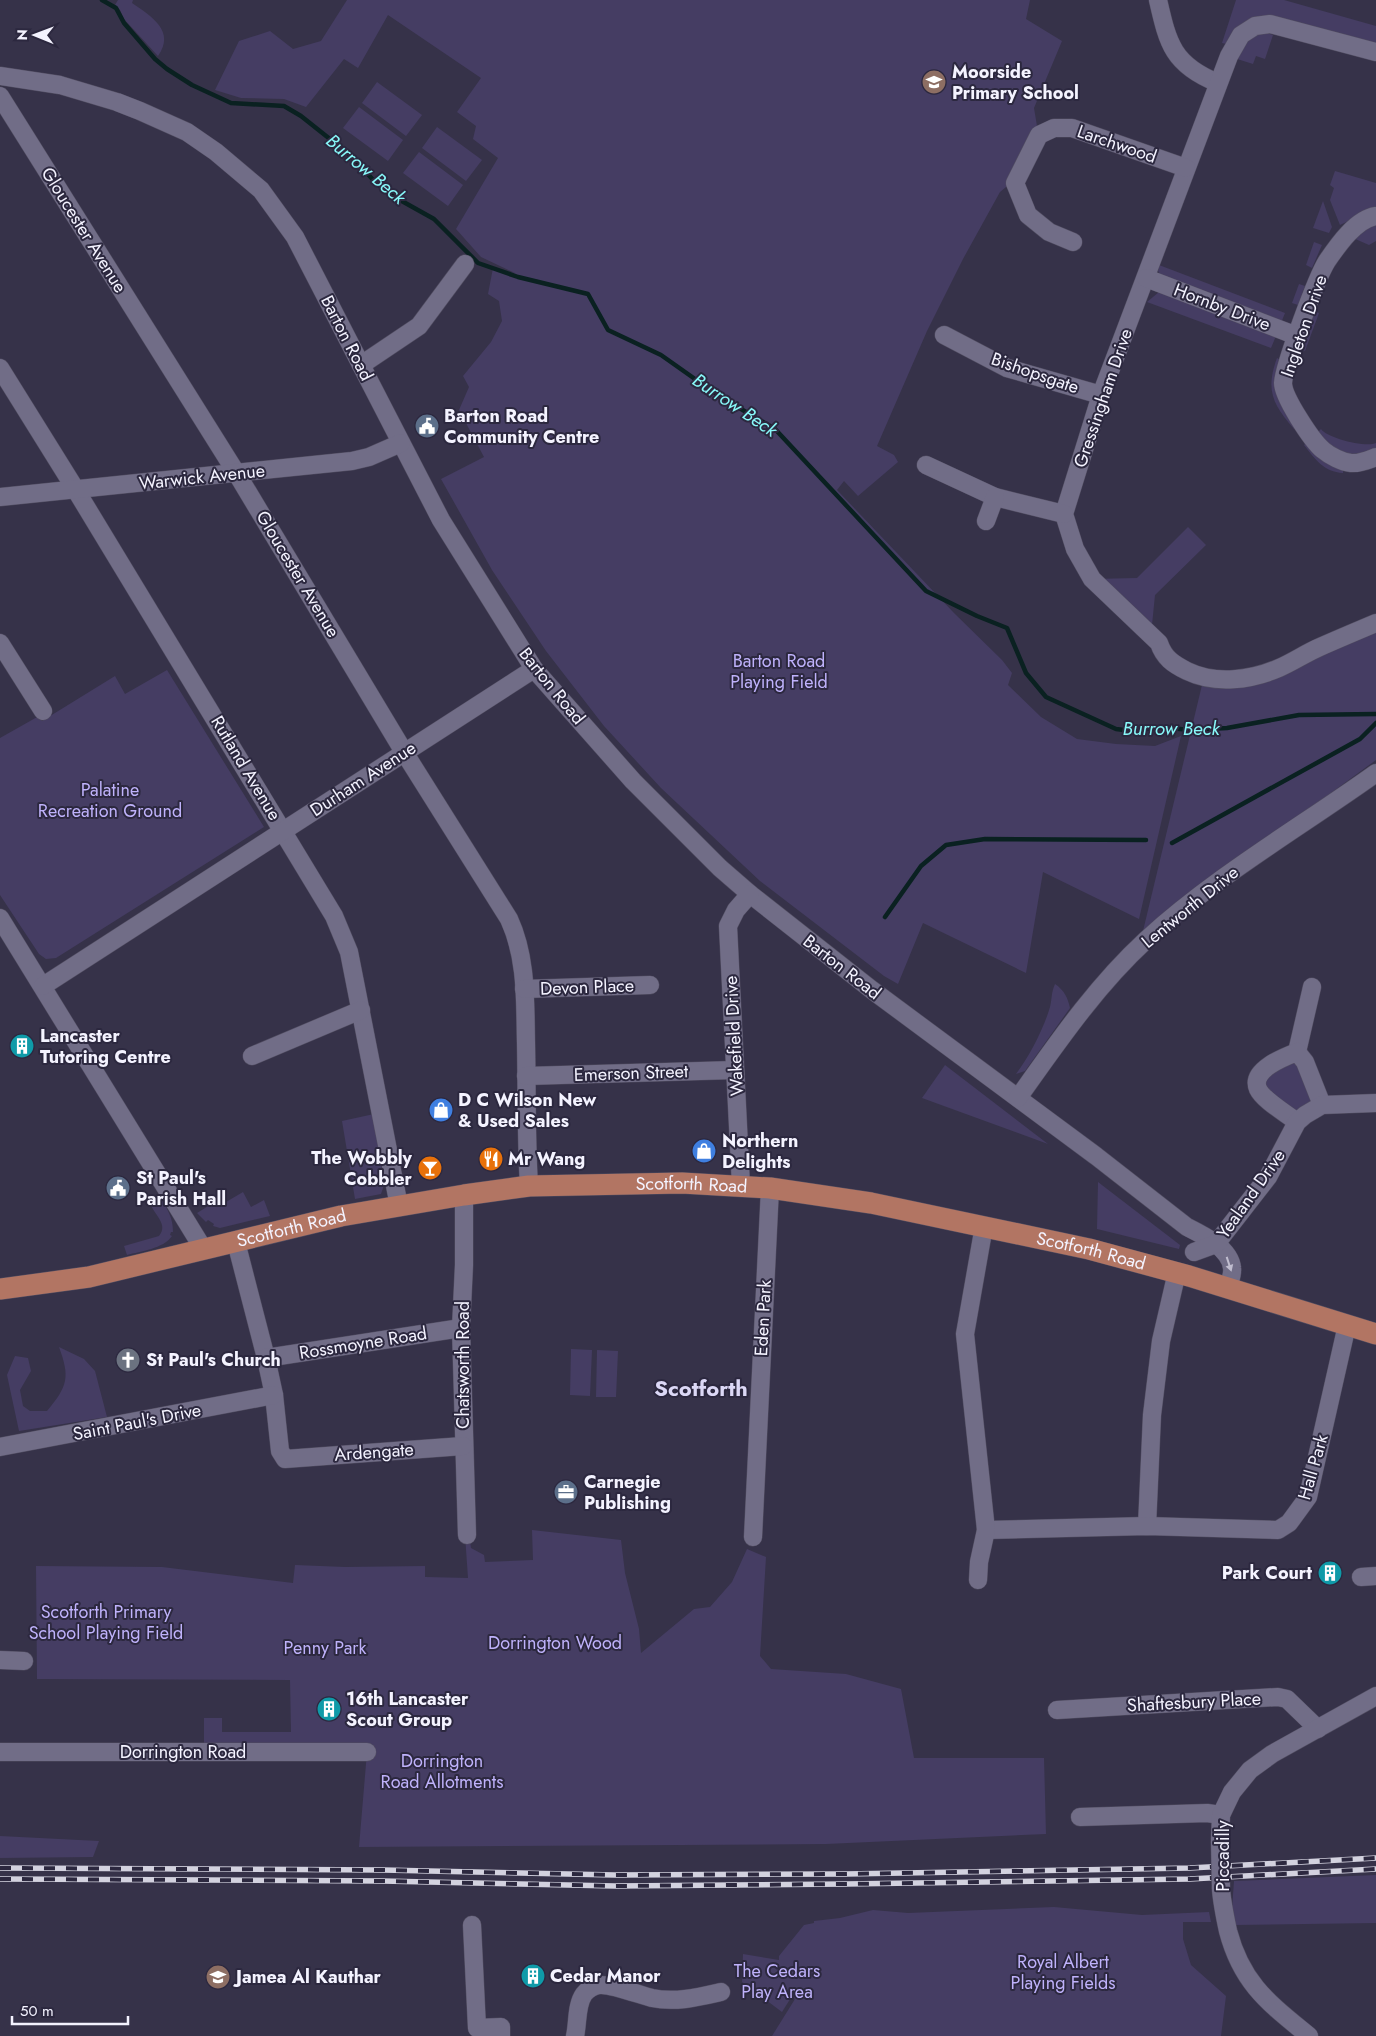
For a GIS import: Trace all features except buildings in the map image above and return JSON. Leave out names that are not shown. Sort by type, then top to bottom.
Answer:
[{"type":"main road","name":"Scotforth Road","points":[[0,1289],[89,1277],[236,1242],[275,1230],[464,1195],[529,1186],[663,1184],[741,1186],[770,1188],[871,1203],[1089,1249],[1183,1274],[1376,1334]]},
{"type":"street","points":[[1158,0],[1165,30],[1175,54],[1190,69],[1218,83]]},
{"type":"street","name":"Gressingham Drive","points":[[1064,514],[1101,396],[1218,83],[1229,56],[1241,35],[1255,26],[1270,24],[1376,52]]},
{"type":"street","name":"Barton Road","points":[[0,76],[60,85],[117,102],[187,132],[216,152],[262,190],[295,238],[441,520],[534,669],[634,781],[720,868],[750,894],[872,990],[1096,1156],[1187,1227],[1216,1244],[1231,1262],[1232,1270],[1228,1288]]},
{"type":"street","name":"Gloucester Avenue","points":[[0,96],[237,474],[515,933],[520,952],[524,989],[529,1186]]},
{"type":"street","name":"Larchwood","points":[[1073,242],[1049,232],[1028,215],[1015,183],[1039,135],[1054,128],[1072,128],[1186,168]]},
{"type":"street","name":"Ingleton Drive","points":[[1376,216],[1363,221],[1343,241],[1326,263],[1297,336],[1283,381],[1287,400],[1322,450],[1341,460],[1352,463],[1363,462],[1376,457]]},
{"type":"street","points":[[361,365],[419,326],[465,264]]},
{"type":"street","name":"Hornby Drive","points":[[1146,278],[1297,336]]},
{"type":"street","name":"Bishopsgate","points":[[944,335],[1007,368],[1101,396]]},
{"type":"street","name":"Rutland Avenue","points":[[0,368],[76,489],[334,916],[349,952],[399,1206]]},
{"type":"street","name":"Warwick Avenue","points":[[0,497],[352,461],[369,457],[401,443]]},
{"type":"street","points":[[926,465],[995,497],[1064,514],[1075,550],[1092,579],[1159,643],[1163,655],[1178,667],[1195,675],[1235,680],[1278,668],[1376,623]]},
{"type":"street","points":[[986,520],[995,497]]},
{"type":"street","points":[[0,643],[42,711]]},
{"type":"street","name":"Durham Avenue","points":[[43,986],[534,669]]},
{"type":"street","name":"Lentworth Drive","points":[[1018,1098],[1087,1002],[1145,941],[1212,886],[1376,773]]},
{"type":"street","name":"Wakefield Drive","points":[[741,1186],[728,926],[736,910],[750,894]]},
{"type":"street","points":[[0,918],[204,1250]]},
{"type":"street","name":"Devon Place","points":[[524,989],[650,985]]},
{"type":"street","points":[[1312,987],[1297,1052],[1304,1062],[1322,1105]]},
{"type":"street","points":[[252,1056],[361,1010]]},
{"type":"street","points":[[1296,1122],[1263,1096],[1258,1089],[1257,1082],[1259,1075],[1269,1065],[1297,1052]]},
{"type":"street","name":"Emerson Street","points":[[526,1076],[735,1070]]},
{"type":"street","name":"Yealand Drive","points":[[1194,1252],[1216,1244],[1268,1177],[1283,1151],[1296,1122],[1310,1110],[1322,1105],[1376,1103]]},
{"type":"street","name":"Eden Park","points":[[753,1537],[770,1188]]},
{"type":"street","name":"Chatsworth Road","points":[[464,1195],[464,1265],[461,1328],[467,1535]]},
{"type":"street","points":[[978,1580],[979,1562],[986,1530],[965,1334],[984,1226]]},
{"type":"street","points":[[1147,1526],[1152,1415],[1161,1341],[1183,1274],[1194,1252],[1187,1227]]},
{"type":"street","points":[[236,1242],[274,1395]]},
{"type":"street","name":"Hall Park","points":[[986,1530],[1147,1526],[1278,1530],[1289,1523],[1308,1497],[1347,1326]]},
{"type":"street","name":"Rossmoyne Road","points":[[266,1358],[461,1328]]},
{"type":"street","name":"Ardengate","points":[[274,1395],[280,1451],[285,1459],[463,1446]]},
{"type":"street","name":"Saint Paul's Drive","points":[[0,1447],[274,1395]]},
{"type":"street","points":[[0,1660],[24,1661]]},
{"type":"street","name":"Piccadilly","points":[[1309,2036],[1267,2001],[1251,1983],[1241,1967],[1225,1918],[1221,1889],[1221,1815],[1232,1792],[1250,1770],[1272,1754],[1376,1696]]},
{"type":"street","name":"Shaftesbury Place","points":[[1057,1710],[1278,1697],[1288,1699],[1318,1729]]},
{"type":"street","name":"Dorrington Road","points":[[0,1752],[367,1752]]},
{"type":"street","points":[[1080,1817],[1207,1813],[1221,1815]]},
{"type":"street","points":[[472,1925],[477,2028],[501,2027],[501,2036]]},
{"type":"street","points":[[575,2036],[580,2003],[584,1994],[590,1988],[600,1984],[666,1999],[699,1997],[721,1992]]},
{"type":"green space","points":[[118,0],[133,0],[132,3],[147,13],[159,25],[164,39],[163,47],[158,56],[124,19],[120,10],[115,5]]},
{"type":"green space","name":"Barton Road Playing Field","points":[[347,0],[1030,0],[1026,19],[1062,41],[1034,108],[1039,138],[1017,178],[1000,192],[963,259],[927,331],[877,446],[894,455],[898,462],[858,496],[844,481],[837,490],[954,613],[1002,660],[1012,673],[1008,685],[1041,717],[1077,739],[1155,746],[1181,736],[1139,919],[1043,872],[1026,973],[923,923],[898,984],[884,976],[760,881],[661,788],[604,726],[546,651],[492,570],[441,479],[484,457],[459,410],[469,387],[463,376],[491,342],[502,321],[499,301],[488,294],[493,268],[515,273],[481,257],[456,229],[498,158],[473,139],[476,126],[457,112],[481,78],[388,15],[358,68],[344,59],[306,107],[284,99],[241,98],[215,90],[239,41],[270,31],[293,49],[321,41]]},
{"type":"green space","points":[[1236,0],[1284,0],[1376,26],[1376,44],[1242,26],[1231,34],[1226,44],[1222,43]]},
{"type":"green space","points":[[1264,32],[1273,35],[1265,59],[1256,56],[1253,64],[1234,58],[1254,33]]},
{"type":"green space","points":[[377,82],[422,115],[406,136],[362,103]]},
{"type":"green space","points":[[359,107],[403,140],[388,161],[343,128]]},
{"type":"green space","points":[[437,127],[482,160],[466,181],[422,148]]},
{"type":"green space","points":[[419,152],[463,185],[448,206],[403,173]]},
{"type":"green space","points":[[1335,171],[1376,183],[1376,208],[1340,225],[1330,200],[1334,188],[1330,185]]},
{"type":"green space","points":[[1323,201],[1332,227],[1329,233],[1313,228]]},
{"type":"green space","points":[[1376,222],[1376,241],[1369,245],[1353,238]]},
{"type":"green space","points":[[1314,242],[1322,245],[1312,268],[1306,265]]},
{"type":"green space","points":[[1159,265],[1285,313],[1281,323],[1161,276],[1158,271]]},
{"type":"green space","points":[[1299,284],[1305,286],[1298,305],[1292,303]]},
{"type":"green space","points":[[1159,292],[1276,336],[1271,348],[1147,302]]},
{"type":"green space","points":[[1314,311],[1319,313],[1305,351],[1300,349]]},
{"type":"green space","points":[[1277,358],[1282,361],[1294,429],[1281,412],[1273,396],[1273,370]]},
{"type":"green space","points":[[1321,429],[1331,436],[1347,441],[1364,444],[1376,443],[1376,451],[1352,457],[1330,449],[1317,433]]},
{"type":"green space","points":[[1308,441],[1343,469],[1343,473],[1330,470],[1320,464],[1304,445]]},
{"type":"green space","points":[[1188,527],[1206,545],[1155,595],[1151,635],[1092,579],[1137,578]]},
{"type":"green space","points":[[1376,631],[1376,760],[1143,931],[1202,685]]},
{"type":"green space","name":"Palatine Recreation Ground","points":[[167,670],[264,827],[56,958],[46,959],[39,954],[0,895],[0,738],[39,716],[42,721],[115,676],[125,694]]},
{"type":"green space","points":[[1055,984],[1065,994],[1070,1008],[1025,1071],[1016,1074],[1031,1051],[1044,1024]]},
{"type":"green space","points":[[1296,1060],[1313,1099],[1308,1107],[1294,1112],[1265,1086],[1268,1074]]},
{"type":"green space","points":[[945,1065],[1048,1144],[922,1098]]},
{"type":"green space","points":[[374,1114],[384,1185],[381,1194],[355,1199],[342,1121]]},
{"type":"green space","points":[[1098,1182],[1180,1245],[1179,1249],[1097,1229]]},
{"type":"green space","points":[[243,1192],[251,1207],[264,1200],[270,1216],[220,1228],[213,1226],[214,1224],[208,1220],[206,1222],[197,1213],[223,1197],[226,1202]]},
{"type":"green space","points":[[161,1199],[171,1218],[173,1232],[170,1235],[172,1236],[157,1247],[127,1255],[124,1246],[159,1236],[162,1232],[162,1223],[150,1203]]},
{"type":"green space","points":[[59,1347],[84,1359],[95,1371],[107,1417],[19,1431],[7,1375],[15,1356],[28,1358],[31,1371],[20,1390],[23,1406],[30,1411],[47,1411],[59,1395],[65,1381],[65,1366]]},
{"type":"green space","points":[[571,1349],[592,1350],[590,1396],[570,1395]]},
{"type":"green space","points":[[597,1350],[618,1351],[616,1397],[596,1397]]},
{"type":"green space","points":[[532,1530],[621,1540],[625,1573],[639,1629],[641,1653],[694,1609],[710,1607],[732,1582],[747,1549],[766,1557],[760,1656],[771,1669],[846,1674],[901,1689],[914,1758],[1044,1758],[1046,1834],[826,1844],[359,1847],[367,1752],[204,1752],[204,1718],[222,1718],[222,1732],[291,1732],[290,1680],[37,1679],[36,1566],[162,1567],[293,1583],[295,1565],[345,1567],[425,1566],[425,1577],[468,1578],[465,1535],[469,1535],[471,1548],[484,1555],[485,1562],[533,1560]]},
{"type":"green space","points":[[0,1836],[99,1841],[93,1857],[0,1858]]},
{"type":"green space","points":[[1376,1875],[1376,1923],[1234,1925],[1232,1909],[1234,1881]]},
{"type":"green space","name":"Royal Albert Playing Fields","points":[[1054,1907],[1142,1915],[1209,1912],[1211,1922],[1183,1922],[1183,1939],[1191,1965],[1226,1996],[1221,2036],[772,2036],[795,1999],[792,1996],[782,2012],[742,1982],[743,1954],[779,1960],[779,1956],[804,1925],[814,1923],[814,1921],[840,1918],[873,1910],[908,1913]]},
{"type":"waterway","name":"Burrow Beck","points":[[102,0],[116,8],[124,23],[155,59],[192,85],[231,103],[284,106],[301,116],[350,155],[377,184],[391,195],[434,219],[478,263],[518,277],[588,294],[608,330],[661,355],[719,396],[775,429],[926,591],[977,616],[1007,628],[1026,673],[1046,697],[1116,729],[1132,731],[1160,727],[1190,730],[1227,728],[1299,715],[1376,714]]},
{"type":"waterway","points":[[1172,843],[1360,739],[1376,723]]},
{"type":"waterway","points":[[885,917],[921,866],[946,845],[985,839],[1146,840]]},
{"type":"railway","points":[[0,1868],[383,1870],[615,1875],[846,1874],[1190,1868],[1376,1858]]},
{"type":"railway","points":[[0,1879],[382,1881],[615,1886],[1190,1879],[1376,1869]]},
{"type":"place","name":"Moorside Primary School","points":[[934,82]]},
{"type":"place","name":"Barton Road Community Centre","points":[[427,426]]},
{"type":"place","name":"Lancaster Tutoring Centre","points":[[22,1046]]},
{"type":"place","name":"D C Wilson New & Used Sales","points":[[441,1110]]},
{"type":"place","name":"Northern Delights","points":[[704,1151]]},
{"type":"place","name":"Mr Wang","points":[[491,1159]]},
{"type":"place","name":"The Wobbly Cobbler","points":[[430,1168]]},
{"type":"place","name":"St Paul's Parish Hall","points":[[118,1188]]},
{"type":"place","name":"St Paul's Church","points":[[128,1360]]},
{"type":"place","name":"Carnegie Publishing","points":[[566,1492]]},
{"type":"place","name":"Park Court","points":[[1330,1573]]},
{"type":"place","name":"16th Lancaster Scout Group","points":[[329,1709]]},
{"type":"place","name":"Cedar Manor","points":[[533,1976]]},
{"type":"place","name":"Jamea Al Kauthar","points":[[218,1977]]},
{"type":"district","name":"Scotforth","points":[[701,1388]]},
{"type":"park label","name":"Scotforth Primary School Playing Field","points":[[106,1622]]},
{"type":"park label","name":"Dorrington Wood","points":[[555,1643]]},
{"type":"park label","name":"Penny Park","points":[[325,1648]]},
{"type":"park label","name":"Dorrington Road Allotments","points":[[442,1771]]},
{"type":"park label","name":"The Cedars Play Area","points":[[777,1981]]}]
